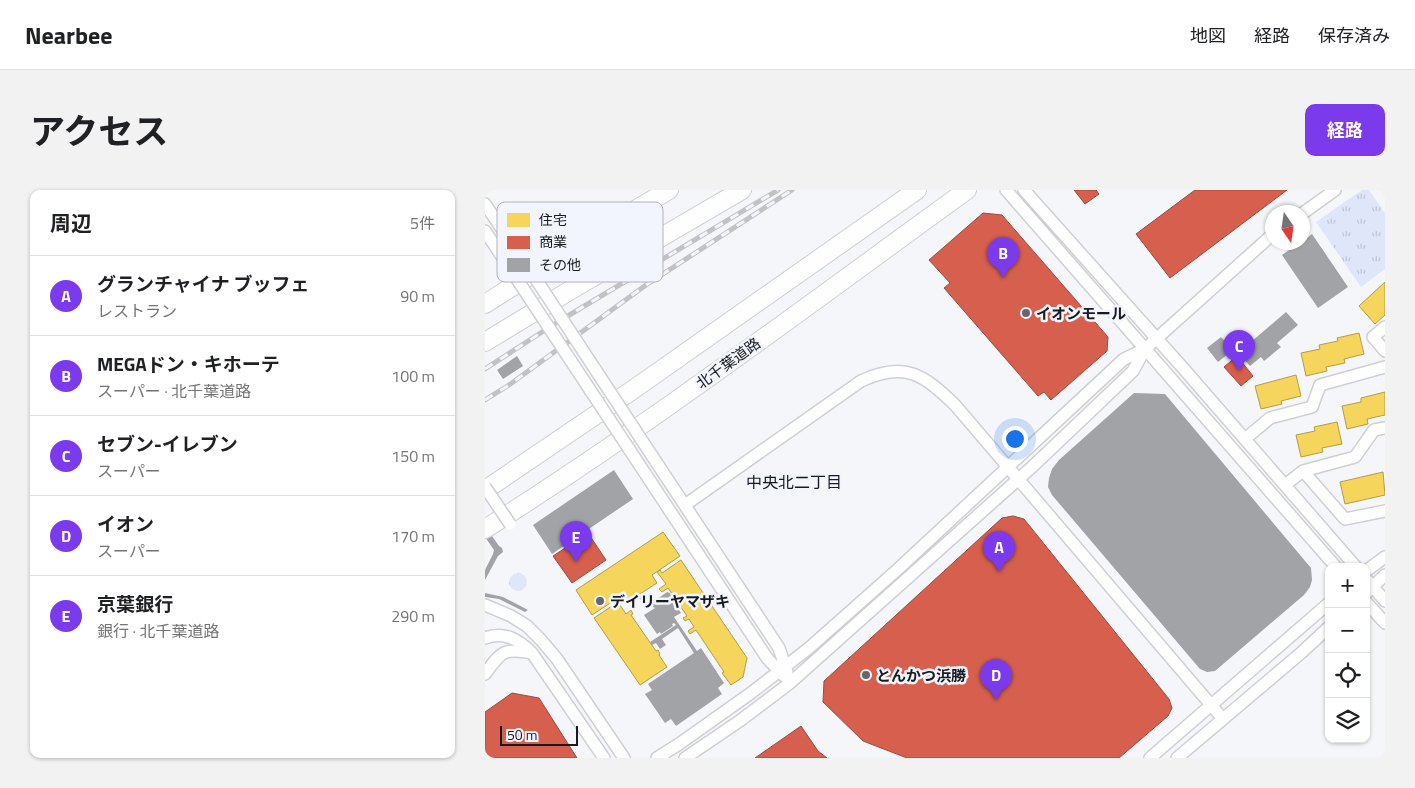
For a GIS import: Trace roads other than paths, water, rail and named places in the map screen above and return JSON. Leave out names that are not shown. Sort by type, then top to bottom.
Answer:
[{"type":"highway","points":[[649,202],[669,190]]},
{"type":"highway","points":[[663,236],[742,190]]},
{"type":"highway","points":[[485,488],[634,389],[917,190]]},
{"type":"highway","name":"北千葉道路","points":[[485,529],[583,467],[668,408],[967,190]]},
{"type":"highway","points":[[485,304],[520,282]]},
{"type":"highway","points":[[485,342],[584,282]]},
{"type":"street","points":[[1006,190],[1332,563]]},
{"type":"street","points":[[1024,190],[1157,338],[1352,563]]},
{"type":"street","points":[[1310,208],[1335,190]]},
{"type":"street","points":[[485,204],[497,222]]},
{"type":"street","points":[[485,231],[497,249]]},
{"type":"street","points":[[657,758],[679,744],[809,648],[1125,358],[1145,349],[1265,241]]},
{"type":"street","points":[[519,282],[767,658],[782,669]]},
{"type":"street","points":[[538,282],[779,648],[782,669],[790,683]]},
{"type":"street","points":[[1385,327],[1373,337],[1385,352]]},
{"type":"street","points":[[685,758],[741,720],[790,683],[1018,480],[1133,371],[1145,349]]},
{"type":"street","points":[[1245,439],[1270,418],[1311,407],[1320,385],[1385,367]]},
{"type":"street","points":[[685,505],[861,380],[877,373],[893,370],[907,372],[920,377],[955,405],[1223,719]]},
{"type":"street","points":[[1285,486],[1303,471],[1355,457],[1374,430],[1385,428]]},
{"type":"street","points":[[1303,471],[1345,519],[1385,511]]},
{"type":"street","points":[[485,488],[510,524]]},
{"type":"street","points":[[1370,569],[1385,556]]},
{"type":"street","points":[[1370,585],[1385,575]]},
{"type":"street","points":[[1370,588],[1385,601]]},
{"type":"street","points":[[485,605],[511,616],[527,626],[557,659],[624,758]]},
{"type":"street","points":[[1150,758],[1325,606]]},
{"type":"street","points":[[1370,606],[1385,623]]},
{"type":"street","points":[[1177,758],[1325,630]]},
{"type":"street","points":[[485,638],[493,634],[515,638],[532,653],[604,758]]},
{"type":"street","points":[[485,674],[498,656],[507,651],[514,650],[532,653]]},
{"type":"railway","points":[[663,259],[778,190]]},
{"type":"railway","points":[[663,274],[792,190]]},
{"type":"railway","points":[[485,369],[624,282]]},
{"type":"railway","points":[[485,400],[509,385],[651,282]]},
{"type":"place","name":"MEGAドン・キホーテ","points":[[1003,278]]},
{"type":"place","name":"イオンモール","points":[[1026,313]]},
{"type":"place","name":"セブン-イレブン","points":[[1239,371]]},
{"type":"place","name":"京葉銀行","points":[[576,562]]},
{"type":"place","name":"グランチャイナ ブッフェ","points":[[999,572]]},
{"type":"place","name":"デイリーヤマザキ","points":[[600,601]]},
{"type":"place","name":"とんかつ浜勝","points":[[866,675]]},
{"type":"place","name":"イオン","points":[[996,700]]},
{"type":"district","name":"中央北二丁目","points":[[794,482]]}]
